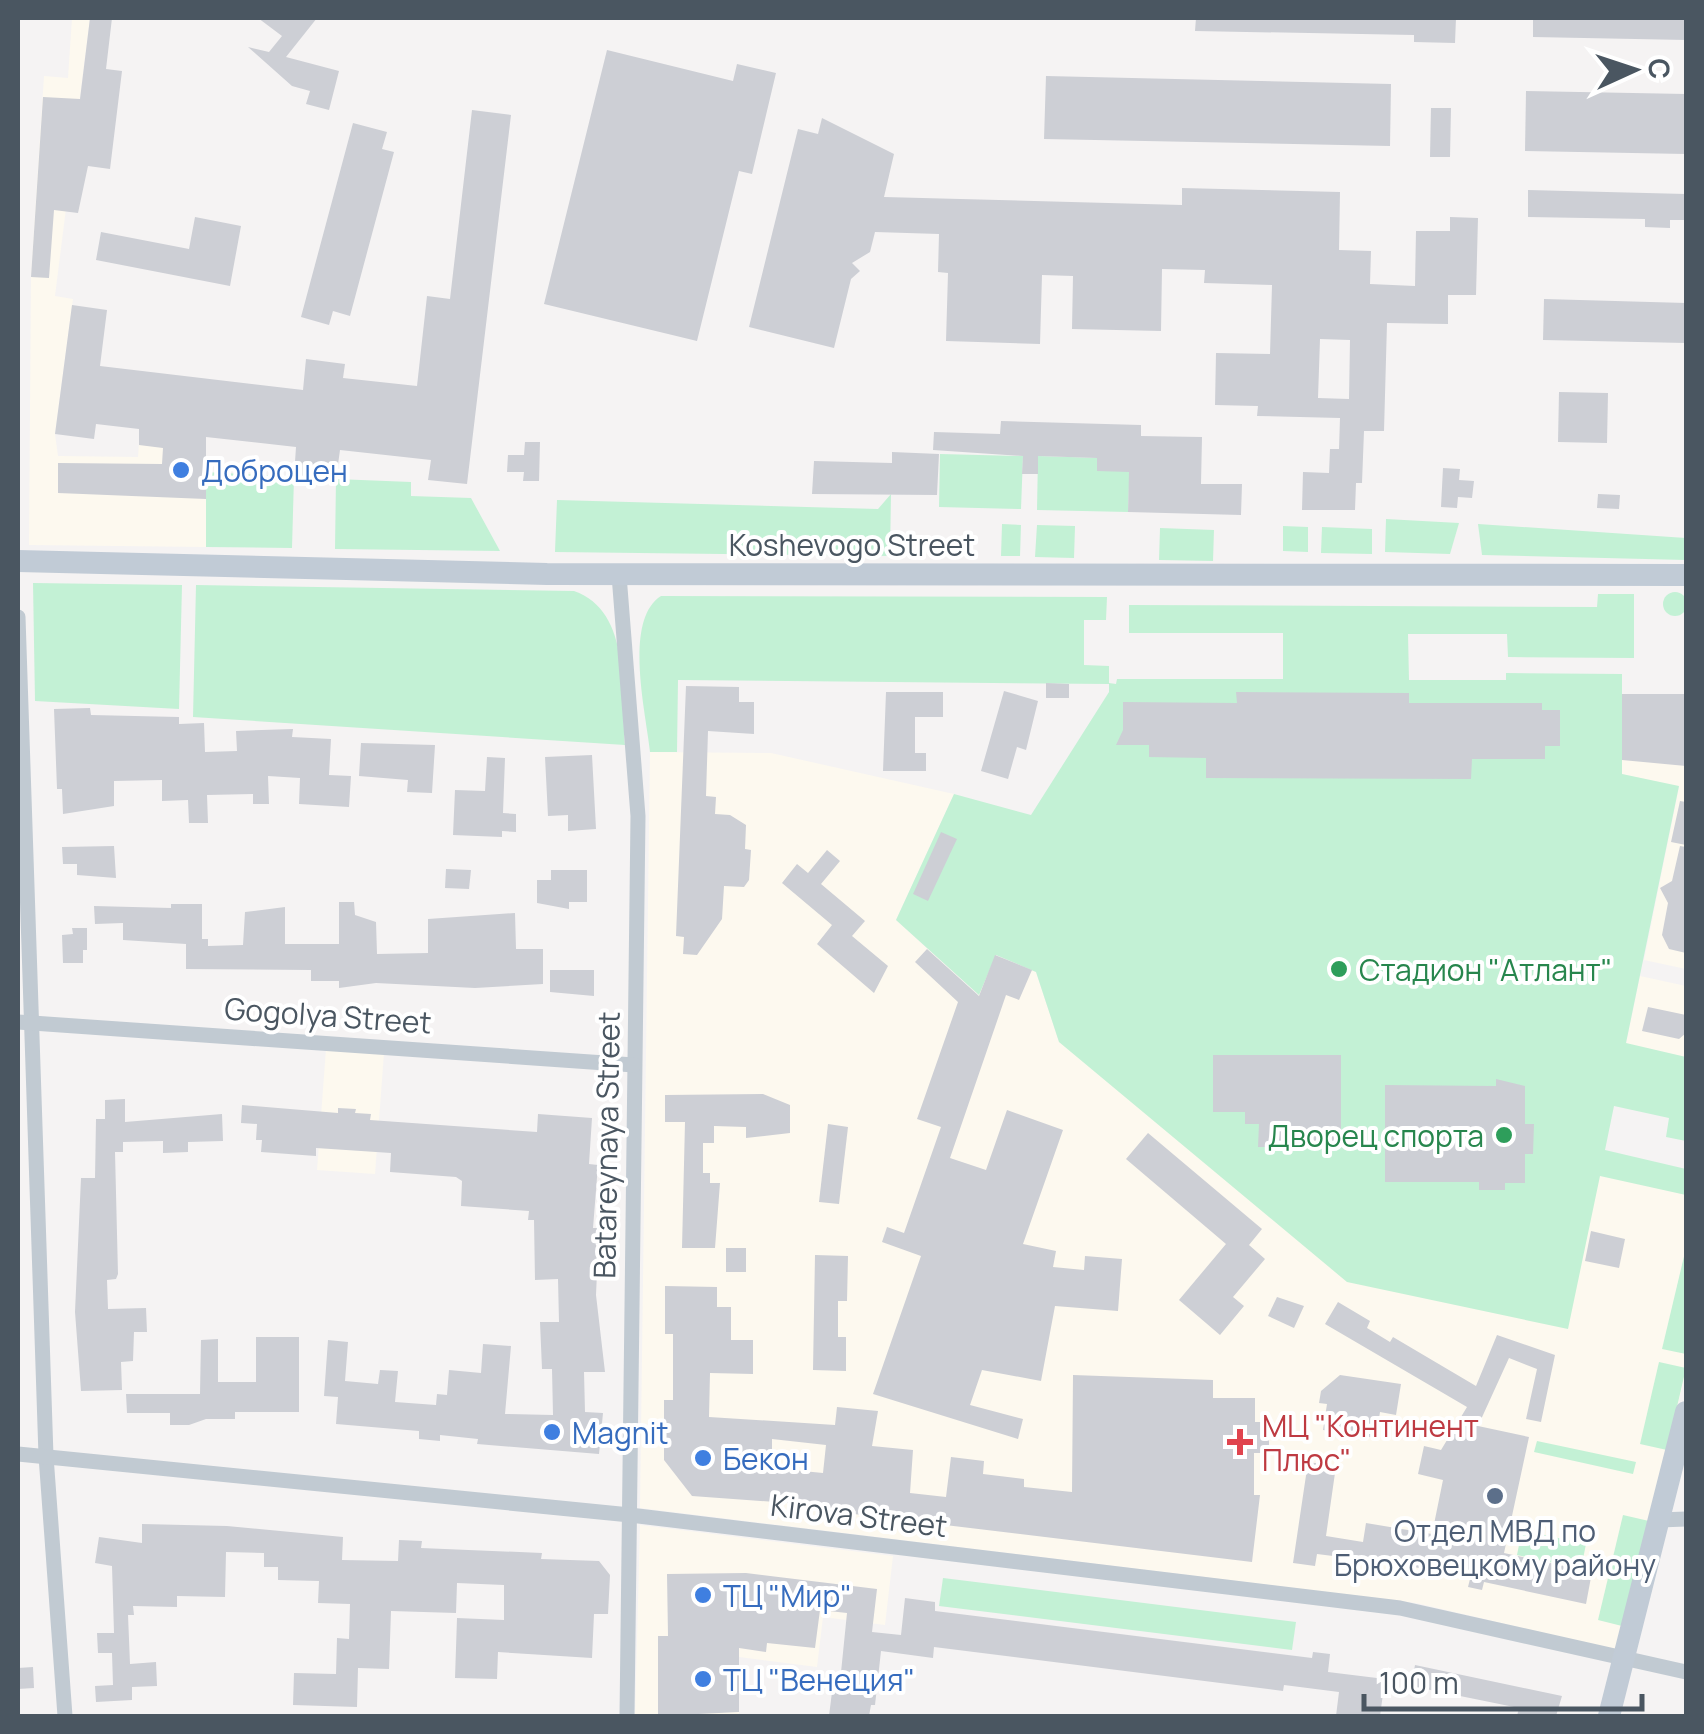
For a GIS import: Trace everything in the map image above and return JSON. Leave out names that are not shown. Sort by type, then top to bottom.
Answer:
[{"type":"street","name":"Koshevogo Street","points":[[18,561],[619,574],[1686,575]]},
{"type":"street","name":"Batareynaya Street","points":[[619,574],[638,783],[627,1716]]},
{"type":"street","points":[[18,616],[26,1022],[46,1456],[66,1716]]},
{"type":"street","name":"Gogolya Street","points":[[26,1022],[634,1065]]},
{"type":"street","points":[[1609,1716],[1686,1412]]},
{"type":"street","name":"Kirova Street","points":[[18,1454],[630,1515],[1400,1608],[1686,1672]]},
{"type":"street","points":[[1659,1520],[1686,1519]]},
{"type":"shaded area","points":[[72,18],[90,18],[55,296],[73,299],[55,434],[58,456],[138,457],[139,443],[206,444],[206,547],[29,545],[31,277],[44,76],[68,78]]},
{"type":"shaded area","points":[[1622,694],[1686,694],[1686,969],[1644,960],[1679,787],[1622,774]]},
{"type":"shaded area","points":[[650,752],[771,753],[954,794],[896,920],[978,995],[995,955],[1036,972],[1059,1042],[1686,1195],[1686,1248],[1663,1348],[1686,1354],[1686,1372],[1616,1650],[1416,1603],[640,1508]]},
{"type":"shaded area","points":[[1640,976],[1686,986],[1686,1057],[1626,1044]]},
{"type":"shaded area","points":[[326,1049],[384,1053],[375,1174],[317,1170]]},
{"type":"shaded area","points":[[640,1525],[893,1556],[885,1625],[823,1617],[817,1667],[739,1657],[739,1716],[635,1716]]},
{"type":"green space","points":[[940,454],[1023,456],[1021,509],[939,507]]},
{"type":"green space","points":[[1038,456],[1130,459],[1128,512],[1037,510]]},
{"type":"green space","points":[[206,472],[294,477],[292,548],[206,547]]},
{"type":"green space","points":[[336,479],[411,482],[411,496],[471,498],[500,551],[335,549]]},
{"type":"green space","points":[[891,494],[890,556],[555,552],[557,500],[878,509]]},
{"type":"green space","points":[[1386,519],[1459,523],[1450,554],[1385,552]]},
{"type":"green space","points":[[1002,524],[1021,525],[1020,556],[1001,556]]},
{"type":"green space","points":[[1478,524],[1686,538],[1686,560],[1482,555]]},
{"type":"green space","points":[[1037,525],[1075,526],[1074,558],[1035,557]]},
{"type":"green space","points":[[1283,526],[1308,527],[1308,552],[1283,551]]},
{"type":"green space","points":[[1322,527],[1372,529],[1372,554],[1321,553]]},
{"type":"green space","points":[[1160,528],[1214,530],[1213,561],[1159,560]]},
{"type":"green space","points":[[33,583],[182,585],[179,709],[35,701]]},
{"type":"green space","points":[[196,585],[574,591],[593,601],[615,635],[620,656],[625,745],[193,717]]},
{"type":"green space","points":[[1675,592],[1687,604],[1675,616],[1663,604]]},
{"type":"green space","name":"Стадион \"Атлант\"","points":[[1598,594],[1634,594],[1634,658],[1508,657],[1507,634],[1408,634],[1409,680],[1506,680],[1506,673],[1622,674],[1622,774],[1679,786],[1626,1043],[1686,1057],[1686,1141],[1666,1137],[1669,1118],[1614,1106],[1605,1150],[1686,1169],[1686,1195],[1600,1176],[1568,1329],[1347,1282],[1059,1042],[1036,972],[996,955],[979,995],[896,920],[954,794],[1031,815],[1109,692],[1109,684],[678,680],[677,752],[650,752],[640,646],[649,608],[661,596],[1107,597],[1106,620],[1084,620],[1084,665],[1109,666],[1109,683],[1116,684],[1117,679],[1283,679],[1283,633],[1129,633],[1129,605],[1597,607]]},
{"type":"green space","points":[[1686,1248],[1686,1354],[1662,1349]]},
{"type":"green space","points":[[1659,1362],[1686,1368],[1667,1450],[1640,1444]]},
{"type":"green space","points":[[1537,1441],[1636,1462],[1633,1474],[1534,1452]]},
{"type":"green space","points":[[1623,1515],[1649,1521],[1622,1626],[1598,1620]]},
{"type":"green space","points":[[1522,1530],[1586,1544],[1581,1569],[1517,1555]]},
{"type":"green space","points":[[943,1578],[1296,1622],[1292,1650],[939,1606]]},
{"type":"building","points":[[90,18],[112,18],[106,69],[122,71],[110,169],[88,166],[78,213],[54,210],[49,278],[31,277],[43,97],[80,99]]},
{"type":"building","points":[[258,18],[317,18],[286,57],[339,71],[329,110],[306,104],[310,91],[292,86],[248,47],[269,52],[282,36]]},
{"type":"building","points":[[1196,18],[1456,18],[1455,43],[1414,42],[1414,35],[1195,31]]},
{"type":"building","points":[[1533,18],[1686,18],[1686,40],[1533,37]]},
{"type":"building","points":[[607,50],[733,81],[737,64],[776,73],[752,174],[739,171],[697,341],[544,304]]},
{"type":"building","points":[[1046,76],[1391,84],[1390,146],[1044,139]]},
{"type":"building","points":[[1526,91],[1686,94],[1686,154],[1525,151]]},
{"type":"building","points":[[1431,108],[1451,108],[1450,157],[1430,157]]},
{"type":"building","points":[[472,110],[511,115],[467,484],[428,480],[431,460],[340,450],[336,479],[294,477],[296,447],[206,437],[206,499],[58,493],[58,463],[162,464],[163,448],[139,445],[139,429],[96,424],[94,439],[55,434],[72,305],[107,310],[100,366],[303,390],[306,359],[345,364],[343,378],[417,386],[427,296],[450,299]]},
{"type":"building","points":[[822,118],[894,154],[884,197],[1182,205],[1182,188],[1340,192],[1339,250],[1371,251],[1370,284],[1415,286],[1416,231],[1450,231],[1450,217],[1478,218],[1476,295],[1448,295],[1448,324],[1387,323],[1384,431],[1364,431],[1362,483],[1356,483],[1355,510],[1302,510],[1303,472],[1329,473],[1330,449],[1339,449],[1340,418],[1257,416],[1258,406],[1215,405],[1216,353],[1270,354],[1272,285],[1204,283],[1205,270],[1162,269],[1161,331],[1072,329],[1073,276],[1042,275],[1040,344],[946,341],[948,273],[938,272],[939,234],[875,232],[870,252],[852,263],[860,271],[851,279],[834,348],[749,327],[798,129],[818,134]],"holes":[[[1320,339],[1350,340],[1349,399],[1318,398]]]},
{"type":"building","points":[[353,123],[387,132],[382,149],[394,152],[350,316],[333,311],[329,325],[301,317]]},
{"type":"building","points":[[1528,190],[1686,194],[1686,220],[1670,220],[1670,228],[1645,227],[1645,219],[1528,217]]},
{"type":"building","points":[[195,217],[241,226],[230,286],[96,260],[101,232],[189,249]]},
{"type":"building","points":[[1544,299],[1686,303],[1686,343],[1543,340]]},
{"type":"building","points":[[1559,392],[1608,393],[1607,443],[1558,442]]},
{"type":"building","points":[[1001,421],[1141,425],[1141,436],[1202,437],[1201,484],[1242,484],[1241,515],[1128,512],[1129,472],[1097,471],[1097,458],[1038,456],[1038,474],[1022,474],[1023,456],[933,450],[934,432],[1000,434]]},
{"type":"building","points":[[525,442],[540,442],[539,481],[523,481],[524,472],[507,472],[508,455],[524,455]]},
{"type":"building","points":[[892,452],[939,454],[937,495],[812,494],[814,461],[892,463]]},
{"type":"building","points":[[1443,468],[1460,469],[1459,480],[1474,481],[1472,498],[1458,497],[1457,508],[1441,507]]},
{"type":"building","points":[[1598,494],[1620,495],[1619,509],[1597,508]]},
{"type":"building","points":[[1046,683],[1069,684],[1069,698],[1046,698]]},
{"type":"building","points":[[686,686],[739,687],[739,702],[754,702],[754,734],[708,731],[706,796],[716,797],[715,814],[730,815],[746,825],[745,849],[751,850],[749,880],[744,887],[724,886],[722,919],[697,955],[683,954],[684,937],[676,936]]},
{"type":"building","points":[[1004,691],[1038,701],[1026,750],[1017,747],[1008,779],[981,771]]},
{"type":"building","points":[[886,692],[943,692],[943,717],[915,717],[915,753],[926,753],[926,771],[883,771]]},
{"type":"building","points":[[1236,692],[1409,693],[1409,703],[1542,703],[1542,710],[1560,710],[1560,746],[1545,746],[1545,759],[1472,759],[1471,779],[1206,778],[1206,758],[1149,757],[1149,745],[1116,745],[1123,730],[1123,702],[1237,703]]},
{"type":"building","points":[[1622,694],[1686,694],[1686,766],[1622,760]]},
{"type":"building","points":[[90,708],[91,715],[179,717],[179,724],[204,723],[205,752],[237,751],[236,731],[293,729],[292,737],[331,739],[329,775],[351,776],[349,807],[299,804],[300,778],[268,776],[269,804],[253,804],[253,794],[207,795],[208,823],[189,823],[188,800],[162,801],[162,780],[114,781],[114,806],[63,814],[62,789],[57,789],[54,709]]},
{"type":"building","points":[[361,743],[435,745],[432,793],[407,792],[408,780],[359,776]]},
{"type":"building","points":[[592,755],[596,829],[568,831],[568,815],[548,816],[545,757]]},
{"type":"building","points":[[487,757],[505,758],[503,813],[516,814],[516,832],[502,831],[502,837],[453,835],[455,790],[485,791]]},
{"type":"building","points":[[1680,801],[1686,802],[1686,845],[1671,842]]},
{"type":"building","points":[[941,832],[957,839],[928,901],[913,894]]},
{"type":"building","points":[[114,846],[116,878],[77,875],[77,864],[63,864],[62,847]]},
{"type":"building","points":[[1680,846],[1686,847],[1686,953],[1669,949],[1662,935],[1668,903],[1660,888],[1672,881]]},
{"type":"building","points":[[827,850],[840,861],[821,884],[865,921],[852,936],[888,966],[874,993],[817,944],[832,925],[782,883],[797,864],[808,873]]},
{"type":"building","points":[[446,869],[471,870],[469,889],[445,888]]},
{"type":"building","points":[[551,870],[587,870],[587,902],[569,902],[569,909],[537,903],[537,880],[551,880]]},
{"type":"building","points":[[339,902],[354,902],[355,915],[376,922],[377,954],[428,953],[428,919],[515,913],[516,949],[543,949],[543,984],[475,988],[376,983],[339,988],[339,981],[311,981],[311,970],[186,969],[186,944],[123,940],[123,923],[95,924],[94,906],[171,908],[171,904],[202,904],[202,939],[208,939],[208,946],[243,945],[245,912],[285,907],[285,944],[339,944]]},
{"type":"building","points":[[72,928],[87,928],[83,963],[63,963],[62,935],[73,934]]},
{"type":"building","points":[[927,949],[979,996],[995,955],[1032,970],[1019,1000],[1006,995],[950,1158],[986,1170],[1007,1110],[1063,1130],[1023,1244],[1056,1251],[1053,1267],[1084,1270],[1085,1256],[1122,1259],[1118,1311],[1055,1306],[1041,1381],[982,1370],[970,1405],[1023,1419],[1018,1439],[873,1394],[921,1256],[882,1242],[887,1227],[904,1233],[941,1127],[917,1119],[958,1002],[915,962]]},
{"type":"building","points":[[550,970],[594,970],[594,996],[550,992]]},
{"type":"building","points":[[1648,1007],[1686,1015],[1686,1033],[1679,1039],[1642,1031]]},
{"type":"building","points":[[1213,1055],[1341,1055],[1341,1147],[1258,1147],[1259,1124],[1245,1124],[1245,1112],[1213,1112]]},
{"type":"building","points":[[1496,1079],[1525,1086],[1525,1124],[1534,1124],[1533,1154],[1525,1154],[1525,1183],[1505,1183],[1505,1190],[1479,1190],[1479,1182],[1385,1182],[1385,1085],[1496,1086]]},
{"type":"building","points":[[763,1094],[790,1105],[790,1133],[746,1138],[746,1127],[714,1126],[714,1143],[703,1143],[703,1173],[710,1173],[710,1183],[720,1183],[715,1248],[682,1248],[685,1122],[665,1122],[665,1095]]},
{"type":"building","points":[[125,1099],[125,1122],[222,1114],[223,1141],[188,1142],[188,1152],[163,1153],[163,1141],[123,1142],[123,1152],[115,1152],[118,1274],[116,1279],[107,1280],[108,1309],[146,1308],[147,1332],[134,1332],[133,1361],[121,1362],[122,1390],[81,1391],[75,1312],[81,1178],[95,1178],[96,1119],[105,1119],[105,1100]]},
{"type":"building","points":[[242,1105],[338,1113],[338,1108],[356,1109],[355,1113],[371,1114],[370,1120],[537,1132],[538,1114],[592,1118],[589,1164],[598,1165],[593,1228],[599,1228],[596,1295],[605,1372],[584,1372],[585,1412],[603,1413],[599,1454],[477,1444],[478,1439],[440,1435],[440,1441],[419,1439],[419,1431],[336,1424],[338,1397],[324,1396],[328,1340],[348,1342],[345,1381],[378,1384],[380,1370],[398,1371],[395,1402],[436,1405],[437,1394],[447,1395],[449,1370],[481,1373],[483,1344],[511,1346],[505,1414],[553,1415],[552,1369],[542,1369],[540,1322],[559,1322],[558,1279],[535,1280],[534,1220],[528,1220],[529,1211],[461,1206],[462,1181],[456,1177],[390,1172],[391,1153],[316,1148],[316,1156],[261,1152],[262,1140],[256,1140],[257,1124],[241,1123]]},
{"type":"building","points":[[828,1124],[848,1127],[839,1204],[819,1202]]},
{"type":"building","points":[[1148,1133],[1262,1229],[1249,1245],[1265,1259],[1233,1297],[1244,1306],[1220,1335],[1179,1300],[1226,1244],[1126,1159]]},
{"type":"building","points":[[1591,1231],[1625,1239],[1619,1268],[1585,1261]]},
{"type":"building","points":[[726,1248],[746,1248],[746,1272],[726,1272]]},
{"type":"building","points":[[815,1255],[848,1256],[847,1301],[838,1301],[838,1337],[846,1337],[846,1371],[813,1370]]},
{"type":"building","points":[[665,1286],[717,1287],[717,1307],[731,1307],[731,1340],[753,1340],[753,1374],[710,1373],[709,1417],[835,1425],[837,1407],[878,1411],[872,1446],[913,1450],[910,1493],[946,1497],[951,1457],[984,1461],[983,1474],[1024,1479],[1024,1487],[1072,1492],[1073,1375],[1213,1380],[1213,1398],[1255,1398],[1255,1422],[1269,1422],[1269,1453],[1254,1453],[1254,1495],[1260,1495],[1252,1562],[829,1511],[830,1506],[692,1496],[664,1460],[664,1400],[673,1400],[673,1334],[665,1334]],"holes":[[[772,1439],[826,1445],[823,1473],[772,1468]]]},
{"type":"building","points":[[1277,1297],[1304,1306],[1294,1328],[1268,1316]]},
{"type":"building","points":[[1338,1302],[1370,1321],[1367,1328],[1390,1342],[1393,1337],[1476,1386],[1497,1335],[1555,1355],[1541,1422],[1526,1419],[1537,1369],[1509,1358],[1478,1426],[1529,1437],[1504,1553],[1592,1572],[1586,1604],[1484,1582],[1482,1590],[1468,1587],[1470,1579],[1405,1565],[1317,1554],[1315,1566],[1293,1563],[1308,1462],[1336,1466],[1326,1536],[1363,1542],[1366,1523],[1432,1534],[1443,1480],[1418,1474],[1424,1446],[1441,1450],[1467,1407],[1325,1324]]},
{"type":"building","points":[[256,1337],[299,1337],[299,1412],[235,1412],[235,1419],[206,1419],[189,1425],[170,1425],[170,1413],[127,1413],[126,1394],[200,1394],[201,1340],[218,1339],[218,1382],[256,1382]]},
{"type":"building","points":[[1340,1375],[1401,1384],[1396,1415],[1380,1412],[1376,1438],[1323,1430],[1327,1404],[1319,1403],[1321,1391]]},
{"type":"building","points":[[142,1524],[227,1526],[343,1537],[342,1560],[398,1561],[399,1540],[422,1541],[421,1548],[542,1553],[541,1559],[599,1561],[610,1575],[608,1614],[594,1614],[592,1658],[498,1652],[497,1679],[455,1678],[457,1618],[504,1620],[504,1585],[457,1583],[456,1613],[391,1611],[389,1669],[358,1668],[357,1707],[293,1705],[294,1673],[336,1674],[337,1638],[349,1639],[350,1604],[318,1603],[319,1581],[278,1580],[278,1567],[264,1567],[264,1553],[226,1552],[225,1597],[177,1596],[177,1607],[133,1606],[134,1615],[128,1615],[130,1664],[156,1662],[157,1686],[132,1687],[132,1700],[96,1702],[95,1686],[113,1685],[112,1653],[98,1653],[97,1633],[114,1633],[112,1566],[95,1563],[99,1537],[142,1543]]},
{"type":"building","points":[[746,1573],[877,1589],[872,1632],[901,1635],[905,1598],[935,1602],[935,1611],[1312,1658],[1313,1652],[1330,1654],[1328,1672],[1385,1679],[1380,1716],[1336,1716],[1339,1692],[1284,1685],[1283,1691],[934,1647],[933,1658],[881,1651],[875,1705],[871,1705],[869,1716],[829,1716],[832,1692],[839,1692],[847,1613],[820,1610],[815,1648],[767,1643],[766,1652],[739,1648],[739,1712],[658,1716],[658,1636],[668,1636],[667,1574]]},
{"type":"building","points":[[1415,1665],[1562,1696],[1556,1716],[1517,1716],[1519,1708],[1411,1686]]},
{"type":"building","points":[[33,1667],[34,1688],[18,1689],[18,1668]]},
{"type":"place","name":"Доброцен","points":[[181,470]]},
{"type":"place","name":"Стадион \"Атлант\"","points":[[1339,969]]},
{"type":"place","name":"Дворец спорта","points":[[1504,1135]]},
{"type":"place","name":"Magnit","points":[[552,1432]]},
{"type":"place","name":"МЦ \"Континент Плюс\"","points":[[1240,1442]]},
{"type":"place","name":"Бекон","points":[[703,1458]]},
{"type":"place","name":"Отдел МВД по Брюховецкому району","points":[[1495,1496]]},
{"type":"place","name":"ТЦ \"Мир\"","points":[[703,1595]]},
{"type":"place","name":"ТЦ \"Венеция\"","points":[[703,1679]]}]
